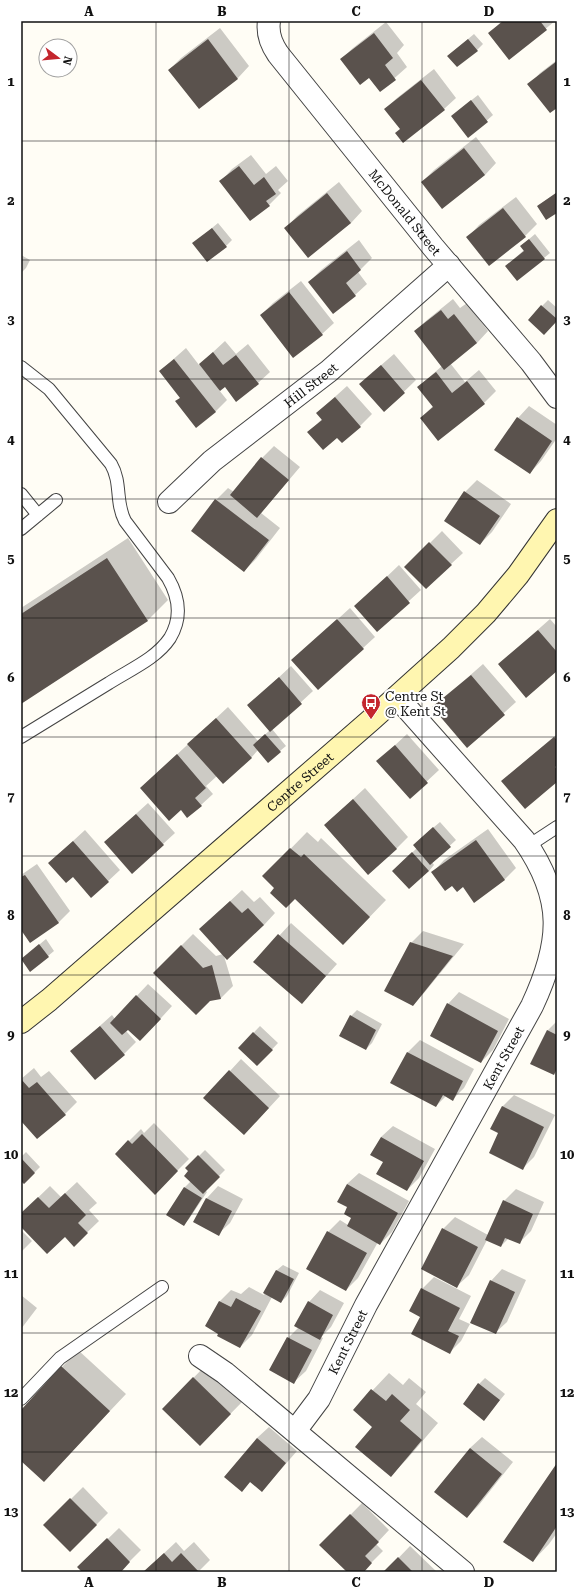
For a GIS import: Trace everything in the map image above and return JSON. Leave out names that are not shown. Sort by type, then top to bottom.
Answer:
[{"type":"main road","name":"Centre Street","points":[[21,1022],[49,1000],[451,648],[486,613],[518,574],[557,520]]},
{"type":"street","name":"McDonald Street","points":[[269,21],[269,36],[272,46],[278,54],[449,265],[531,362],[557,396]]},
{"type":"street","name":"Hill Street","points":[[169,502],[212,460],[329,371],[449,265]]},
{"type":"street","name":"Kent Street","points":[[295,1432],[319,1399],[366,1305],[525,1019],[542,984],[554,943],[554,906],[543,871],[528,846],[396,697]]},
{"type":"street","points":[[200,1356],[226,1373],[463,1572]]},
{"type":"lane","points":[[21,367],[49,389],[111,464],[118,478],[121,514],[124,521],[168,578],[175,592],[179,606],[175,628],[169,638],[155,653],[21,737]]},
{"type":"lane","points":[[21,494],[38,515]]},
{"type":"lane","points":[[21,529],[56,500]]},
{"type":"lane","points":[[528,846],[557,827]]},
{"type":"lane","points":[[21,1399],[60,1358],[162,1287]]},
{"type":"building","points":[[503,21],[540,21],[547,30],[509,60],[488,33]]},
{"type":"building","points":[[374,33],[393,58],[385,65],[396,80],[380,92],[369,78],[360,85],[340,59]]},
{"type":"building","points":[[208,39],[238,79],[199,109],[168,70]]},
{"type":"building","points":[[468,39],[478,51],[457,67],[447,56]]},
{"type":"building","points":[[557,61],[557,108],[550,113],[527,84]]},
{"type":"building","points":[[421,80],[445,110],[403,143],[395,133],[400,129],[384,109]]},
{"type":"building","points":[[471,100],[488,122],[468,138],[451,116]]},
{"type":"building","points":[[464,148],[485,175],[442,209],[421,182]]},
{"type":"building","points":[[239,166],[254,185],[264,177],[276,194],[266,201],[270,206],[250,221],[219,181]]},
{"type":"building","points":[[327,193],[351,223],[308,258],[284,228]]},
{"type":"building","points":[[556,193],[557,213],[546,220],[537,206]]},
{"type":"building","points":[[503,208],[526,237],[489,266],[466,237]]},
{"type":"building","points":[[212,228],[227,247],[207,262],[192,243]]},
{"type":"building","points":[[529,239],[545,259],[517,281],[505,266],[524,251],[520,246]]},
{"type":"building","points":[[347,251],[361,270],[346,283],[356,296],[333,314],[308,282]]},
{"type":"building","points":[[289,292],[323,335],[293,358],[260,315]]},
{"type":"building","points":[[541,305],[557,319],[557,321],[544,335],[528,320]]},
{"type":"building","points":[[441,310],[448,319],[454,314],[477,343],[444,370],[414,331]]},
{"type":"building","points":[[213,352],[223,365],[236,355],[259,384],[236,402],[225,387],[220,391],[199,364]]},
{"type":"building","points":[[174,359],[216,412],[196,428],[175,401],[180,398],[159,371]]},
{"type":"building","points":[[381,365],[405,393],[384,412],[359,384]]},
{"type":"building","points":[[436,372],[452,393],[467,381],[485,404],[438,441],[420,418],[433,407],[417,387]]},
{"type":"building","points":[[335,397],[361,427],[342,443],[337,438],[323,450],[307,432],[322,420],[316,413]]},
{"type":"building","points":[[517,417],[552,441],[530,474],[494,450]]},
{"type":"building","points":[[261,457],[289,480],[257,518],[230,495]]},
{"type":"building","points":[[464,491],[500,516],[480,545],[444,521]]},
{"type":"building","points":[[215,499],[269,540],[244,572],[191,531]]},
{"type":"building","points":[[429,542],[452,565],[426,589],[404,567]]},
{"type":"building","points":[[107,558],[148,621],[21,704],[21,614]]},
{"type":"building","points":[[387,576],[410,603],[377,632],[354,606]]},
{"type":"building","points":[[337,619],[364,649],[318,690],[291,660]]},
{"type":"building","points":[[538,630],[557,652],[557,671],[526,698],[498,664]]},
{"type":"building","points":[[471,675],[505,715],[467,748],[432,707]]},
{"type":"building","points":[[279,677],[302,704],[270,732],[247,705]]},
{"type":"building","points":[[216,718],[252,758],[223,784],[187,744]]},
{"type":"building","points":[[265,734],[281,752],[268,763],[253,745]]},
{"type":"building","points":[[554,737],[557,740],[557,765],[555,767],[557,770],[557,782],[525,809],[501,781]]},
{"type":"building","points":[[395,745],[428,783],[410,799],[376,761]]},
{"type":"building","points":[[177,754],[206,788],[195,798],[202,806],[187,818],[181,810],[169,821],[140,788]]},
{"type":"building","points":[[353,799],[397,849],[368,875],[324,825]]},
{"type":"building","points":[[136,814],[164,845],[132,874],[104,842]]},
{"type":"building","points":[[433,827],[451,847],[430,865],[413,845]]},
{"type":"building","points":[[476,840],[505,880],[474,903],[463,887],[457,892],[452,886],[445,891],[431,872]]},
{"type":"building","points":[[73,841],[109,882],[91,898],[73,877],[66,883],[48,863]]},
{"type":"building","points":[[290,848],[301,857],[304,854],[370,917],[343,945],[295,899],[286,908],[270,893],[274,888],[262,876]]},
{"type":"building","points":[[412,852],[429,871],[409,889],[392,871]]},
{"type":"building","points":[[25,875],[59,923],[30,943],[21,930],[21,877]]},
{"type":"building","points":[[230,901],[242,913],[248,908],[264,925],[227,960],[199,929]]},
{"type":"building","points":[[278,934],[326,976],[302,1004],[253,962]]},
{"type":"building","points":[[410,942],[453,956],[413,1006],[384,991]]},
{"type":"building","points":[[39,944],[49,957],[30,972],[21,959]]},
{"type":"building","points":[[181,945],[203,968],[212,965],[221,999],[210,1001],[196,1015],[153,973]]},
{"type":"building","points":[[136,995],[161,1019],[140,1041],[128,1030],[122,1035],[110,1023]]},
{"type":"building","points":[[447,1003],[498,1031],[481,1063],[430,1036]]},
{"type":"building","points":[[350,1015],[376,1030],[366,1050],[339,1036]]},
{"type":"building","points":[[100,1026],[125,1055],[95,1080],[70,1051]]},
{"type":"building","points":[[547,1030],[557,1035],[557,1068],[554,1075],[530,1064]]},
{"type":"building","points":[[253,1032],[273,1050],[257,1066],[238,1048]]},
{"type":"building","points":[[407,1052],[463,1081],[453,1101],[443,1095],[436,1107],[390,1083]]},
{"type":"building","points":[[229,1070],[269,1108],[244,1135],[203,1098]]},
{"type":"building","points":[[21,1079],[29,1088],[37,1082],[66,1115],[37,1139],[21,1121]]},
{"type":"building","points":[[502,1106],[544,1127],[523,1170],[489,1153],[498,1133],[490,1129]]},
{"type":"building","points":[[142,1134],[178,1171],[155,1195],[115,1154],[128,1140],[132,1144]]},
{"type":"building","points":[[381,1137],[424,1161],[407,1191],[376,1174],[383,1162],[370,1155]]},
{"type":"building","points":[[198,1155],[220,1177],[203,1194],[184,1176],[188,1171],[185,1168]]},
{"type":"building","points":[[21,1158],[35,1173],[24,1184],[21,1181]]},
{"type":"building","points":[[347,1184],[398,1213],[380,1245],[347,1226],[351,1218],[344,1214],[347,1207],[337,1202]]},
{"type":"building","points":[[184,1187],[202,1198],[184,1226],[166,1215]]},
{"type":"building","points":[[65,1193],[86,1215],[78,1223],[88,1233],[74,1247],[65,1237],[47,1254],[21,1227],[21,1213],[38,1197],[49,1208]]},
{"type":"building","points":[[206,1198],[232,1211],[219,1236],[193,1222]]},
{"type":"building","points":[[503,1200],[533,1214],[520,1244],[505,1238],[501,1247],[485,1240]]},
{"type":"building","points":[[442,1228],[478,1247],[457,1288],[421,1269]]},
{"type":"building","points":[[327,1231],[367,1253],[346,1291],[306,1269]]},
{"type":"building","points":[[276,1270],[294,1279],[281,1303],[263,1293]]},
{"type":"building","points":[[490,1280],[515,1292],[496,1334],[470,1323]]},
{"type":"building","points":[[421,1288],[460,1308],[448,1331],[459,1336],[450,1354],[411,1334],[420,1317],[409,1311]]},
{"type":"building","points":[[236,1298],[261,1311],[240,1348],[217,1336],[218,1334],[205,1326],[219,1301],[231,1307]]},
{"type":"building","points":[[308,1301],[333,1315],[320,1340],[294,1326]]},
{"type":"building","points":[[287,1337],[312,1350],[294,1384],[269,1370]]},
{"type":"building","points":[[61,1366],[110,1411],[44,1482],[21,1461],[21,1410]]},
{"type":"building","points":[[193,1377],[231,1414],[200,1446],[162,1409]]},
{"type":"building","points":[[478,1383],[500,1400],[484,1421],[463,1404]]},
{"type":"building","points":[[371,1389],[386,1401],[392,1394],[410,1410],[400,1421],[422,1440],[391,1477],[355,1447],[372,1427],[353,1410]]},
{"type":"building","points":[[257,1438],[286,1463],[262,1492],[250,1482],[242,1492],[224,1477]]},
{"type":"building","points":[[470,1448],[502,1474],[467,1518],[434,1492]]},
{"type":"building","points":[[557,1463],[557,1526],[533,1562],[503,1542]]},
{"type":"building","points":[[70,1498],[97,1525],[70,1552],[43,1525]]},
{"type":"building","points":[[350,1514],[379,1542],[365,1556],[372,1563],[364,1572],[347,1572],[319,1545]]},
{"type":"building","points":[[107,1538],[130,1562],[121,1572],[82,1572],[77,1567]]},
{"type":"building","points":[[164,1553],[172,1562],[181,1553],[199,1572],[143,1572]]},
{"type":"building","points":[[398,1557],[413,1572],[383,1572]]},
{"type":"place","name":"Centre St @ Kent St","points":[[371,720]]}]
